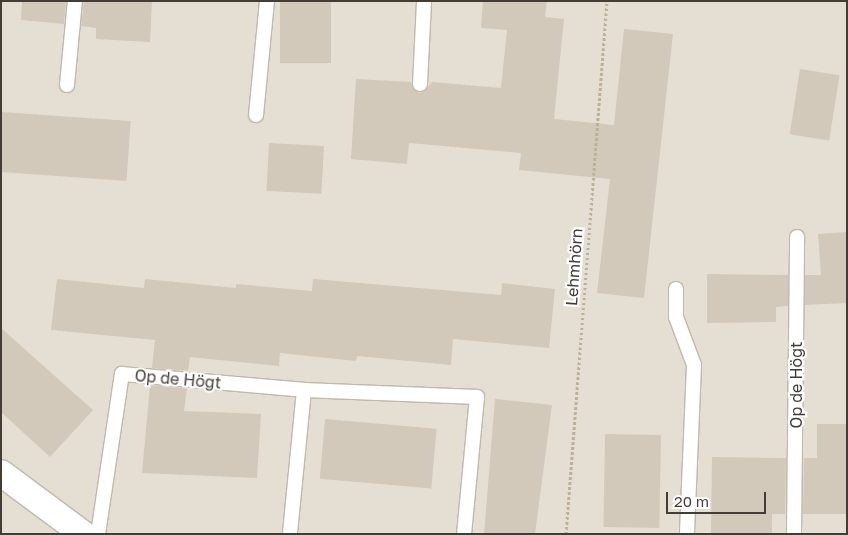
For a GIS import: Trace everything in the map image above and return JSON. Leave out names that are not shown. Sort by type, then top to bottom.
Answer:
[{"type":"street","points":[[1,473],[83,534]]},
{"type":"lane","points":[[67,85],[75,1]]},
{"type":"lane","points":[[256,115],[267,1]]},
{"type":"lane","points":[[420,84],[424,1]]},
{"type":"lane","name":"Op de Högt","points":[[794,534],[797,237]]},
{"type":"lane","points":[[676,289],[676,317],[694,365],[688,534]]},
{"type":"lane","name":"Op de Högt","points":[[98,534],[122,374],[304,390],[477,396],[464,534]]},
{"type":"lane","points":[[290,534],[304,390]]},
{"type":"path","name":"Lehmhörn","points":[[566,534],[607,1]]},
{"type":"shaded area","points":[[1,1],[847,1],[847,534],[1,534]]},
{"type":"building","points":[[22,1],[66,1],[64,24],[21,20]]},
{"type":"building","points":[[84,1],[152,1],[150,42],[96,39],[96,28],[81,26]]},
{"type":"building","points":[[280,1],[331,1],[331,63],[280,63]]},
{"type":"building","points":[[483,1],[547,1],[545,17],[564,19],[554,119],[614,125],[624,29],[673,34],[644,298],[597,293],[610,179],[519,170],[521,153],[409,143],[407,164],[351,159],[356,79],[411,82],[412,88],[419,93],[424,92],[432,82],[501,88],[507,30],[481,28]]},
{"type":"building","points":[[800,69],[840,75],[829,140],[790,134]]},
{"type":"building","points":[[1,112],[131,121],[126,181],[1,172]]},
{"type":"building","points":[[269,143],[324,146],[321,194],[266,191]]},
{"type":"building","points":[[847,232],[847,303],[805,305],[805,275],[821,275],[818,234]]},
{"type":"building","points":[[707,274],[788,275],[788,306],[776,307],[776,322],[707,323]]},
{"type":"building","points":[[57,279],[144,288],[145,279],[236,288],[236,284],[312,291],[313,279],[501,295],[502,283],[555,289],[549,348],[453,339],[451,365],[357,356],[356,361],[280,353],[279,366],[190,357],[188,371],[152,368],[155,340],[51,330]]},
{"type":"building","points":[[1,328],[93,410],[50,457],[1,412]]},
{"type":"building","points":[[150,385],[187,388],[184,411],[261,414],[257,478],[142,473]]},
{"type":"building","points":[[495,399],[552,405],[535,534],[484,534]]},
{"type":"building","points":[[325,419],[437,429],[431,489],[320,479]]},
{"type":"building","points":[[817,424],[847,424],[847,514],[803,514],[804,458],[817,458]]},
{"type":"building","points":[[605,434],[661,435],[659,528],[603,527]]},
{"type":"building","points":[[712,457],[786,458],[785,514],[772,514],[772,534],[711,534]]}]
